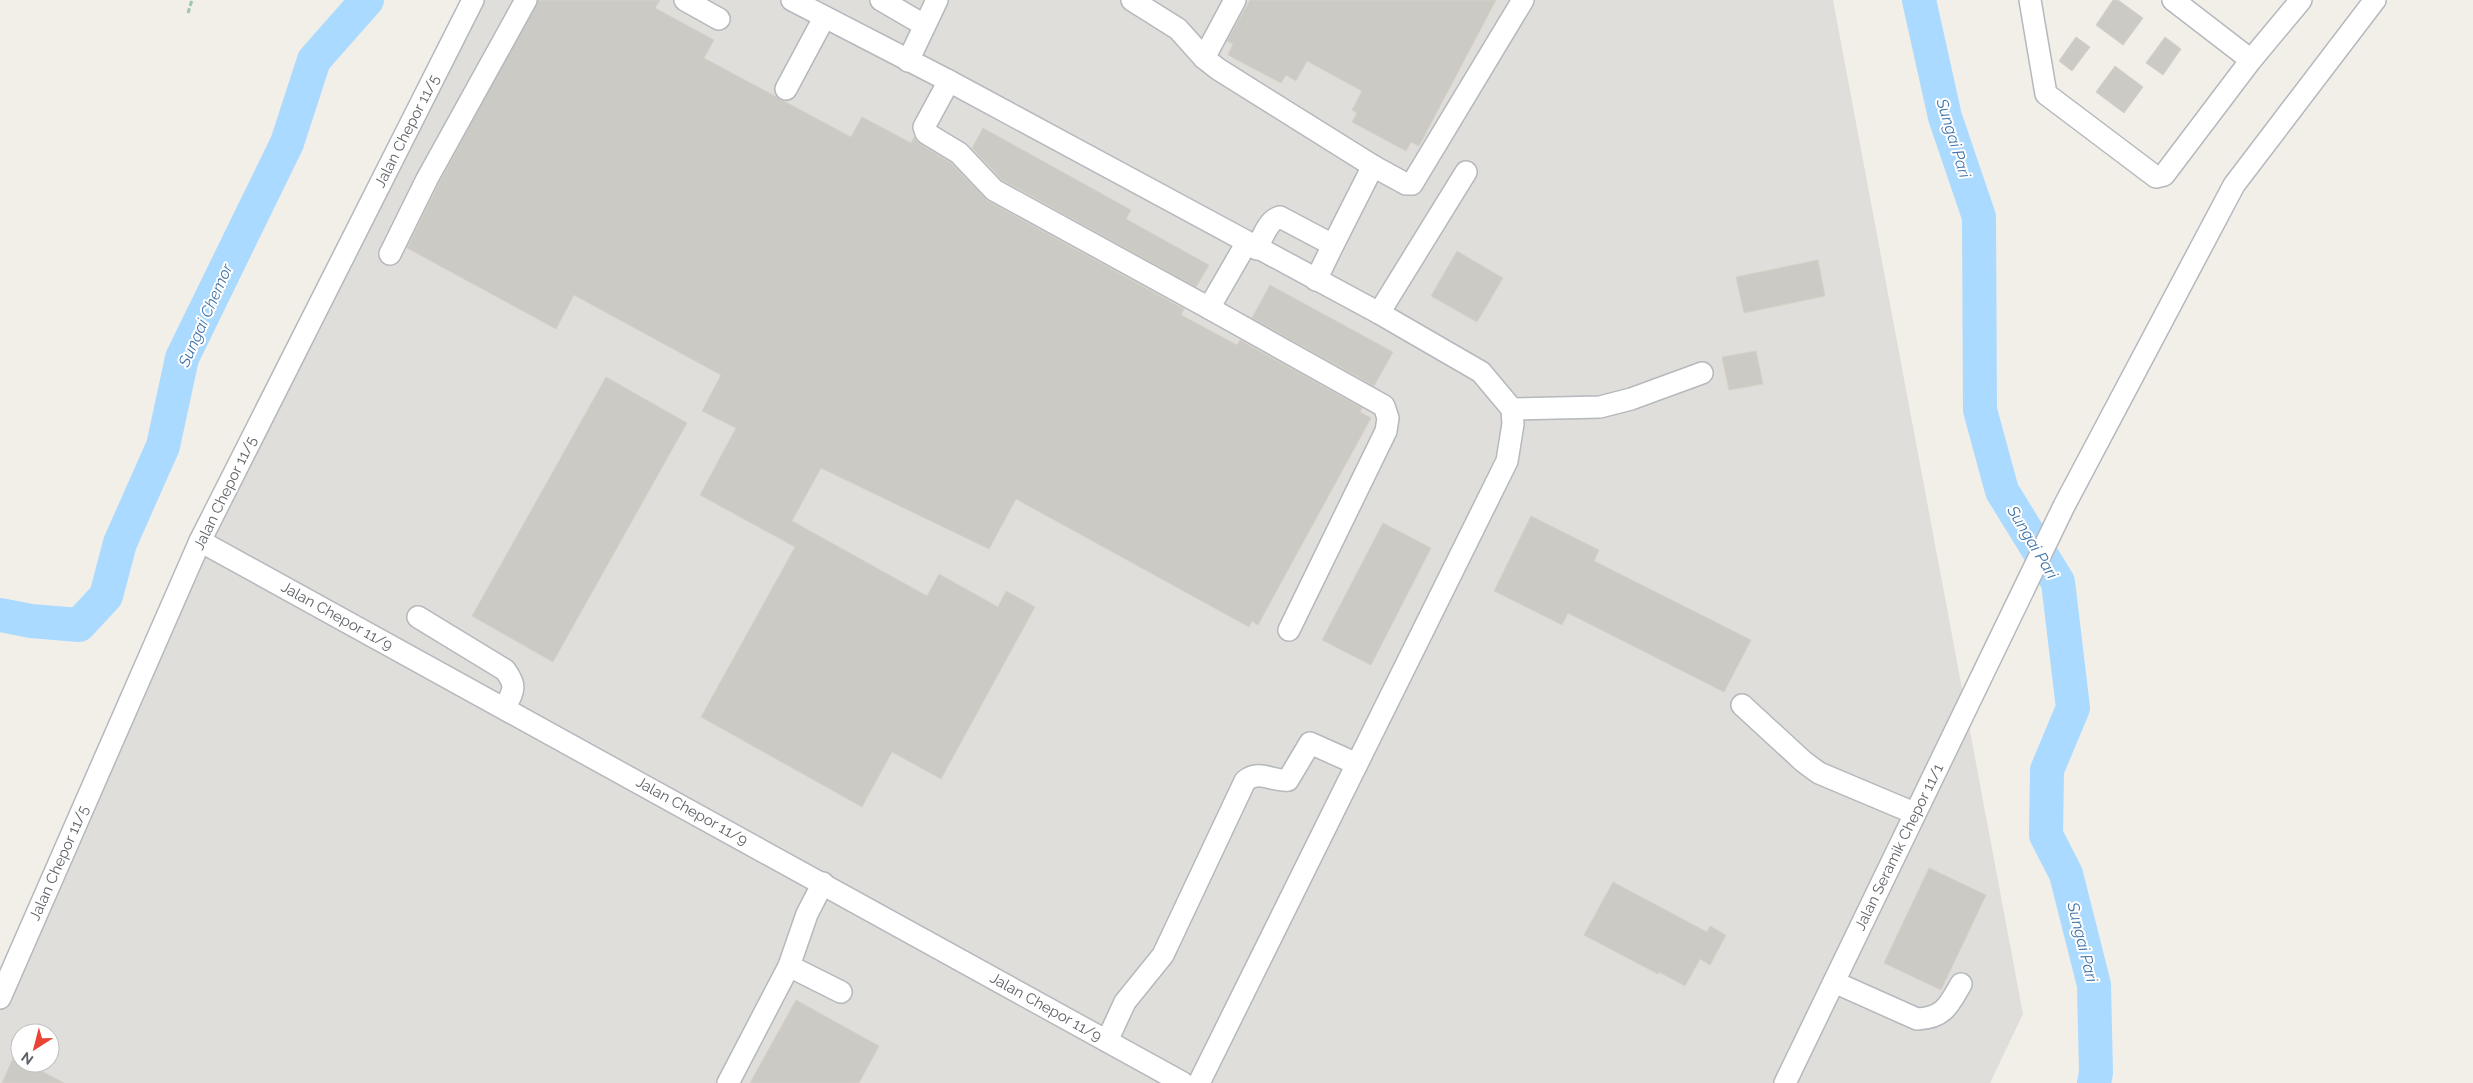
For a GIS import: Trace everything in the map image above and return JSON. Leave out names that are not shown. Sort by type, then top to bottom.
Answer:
[{"type":"street","name":"Jalan Chepor 11/5","points":[[0,998],[200,541],[473,0]]},
{"type":"street","points":[[390,254],[427,179],[526,0]]},
{"type":"street","points":[[686,0],[720,19]]},
{"type":"street","points":[[792,0],[949,82],[1379,313],[1481,372],[1512,409],[1513,424],[1507,461],[1199,1083]]},
{"type":"street","points":[[881,0],[924,25]]},
{"type":"street","points":[[908,61],[937,0]]},
{"type":"street","points":[[1132,0],[1178,29],[1204,58],[1218,69],[1406,184],[1412,184],[1523,0]]},
{"type":"street","points":[[1204,58],[1235,0]]},
{"type":"street","points":[[2030,0],[2046,94],[2156,177],[2164,175],[2251,60],[2301,0]]},
{"type":"street","points":[[2173,0],[2251,60]]},
{"type":"street","name":"Jalan Seramik Chepor 11/1","points":[[1785,1083],[2064,506],[2234,185],[2375,0]]},
{"type":"street","points":[[786,89],[824,18]]},
{"type":"street","points":[[949,82],[924,128],[926,133],[959,153],[994,190],[1384,406],[1388,418],[1386,430],[1289,630]]},
{"type":"street","points":[[1316,280],[1374,166]]},
{"type":"street","points":[[1379,313],[1466,172]]},
{"type":"street","points":[[1209,308],[1252,246],[1275,218],[1280,217],[1333,245]]},
{"type":"street","points":[[1512,409],[1600,407],[1631,399],[1702,373]]},
{"type":"street","name":"Jalan Chepor 11/9","points":[[200,541],[505,707],[1183,1083]]},
{"type":"street","points":[[418,617],[504,670],[513,681],[513,691],[505,707]]},
{"type":"street","points":[[1742,705],[1804,762],[1819,773],[1914,813]]},
{"type":"street","points":[[1107,1041],[1125,1002],[1163,955],[1245,781],[1251,776],[1260,774],[1288,780],[1310,743],[1357,764]]},
{"type":"street","points":[[728,1083],[789,966],[807,914],[823,883]]},
{"type":"street","points":[[789,966],[841,992]]},
{"type":"street","points":[[1834,982],[1917,1019],[1931,1018],[1944,1011],[1961,984]]},
{"type":"path","points":[[188,13],[192,0]]},
{"type":"shaded area","points":[[473,0],[1833,0],[2023,1014],[1990,1083],[0,1083],[0,998],[200,541]]},
{"type":"building","points":[[538,0],[660,0],[655,8],[714,40],[704,58],[851,137],[862,117],[911,143],[914,137],[920,144],[951,163],[988,201],[1184,309],[1181,315],[1237,345],[1240,340],[1362,408],[1360,412],[1371,418],[1258,625],[1252,621],[1249,627],[1016,499],[989,549],[821,468],[792,521],[927,596],[939,574],[998,607],[1006,591],[1035,607],[941,779],[892,752],[862,807],[701,717],[795,547],[700,495],[736,428],[702,411],[721,375],[574,295],[556,329],[407,248],[438,185]]},
{"type":"building","points":[[1250,0],[1496,0],[1419,146],[1411,142],[1406,151],[1352,122],[1357,113],[1352,110],[1362,91],[1307,61],[1296,81],[1286,75],[1281,83],[1228,55],[1233,44],[1227,41]]},
{"type":"building","points":[[2113,0],[2118,0],[2143,18],[2123,45],[2096,25]]},
{"type":"building","points":[[2076,37],[2090,47],[2072,71],[2059,61]]},
{"type":"building","points":[[2165,37],[2181,49],[2163,75],[2146,63]]},
{"type":"building","points":[[2115,66],[2143,87],[2124,113],[2096,92]]},
{"type":"building","points":[[983,128],[1131,210],[1126,219],[1209,265],[1196,287],[1002,180],[972,148]]},
{"type":"building","points":[[1457,251],[1503,278],[1477,322],[1431,296]]},
{"type":"building","points":[[1818,260],[1825,296],[1744,313],[1736,277]]},
{"type":"building","points":[[1270,285],[1393,352],[1374,386],[1252,318]]},
{"type":"building","points":[[1756,351],[1763,384],[1729,390],[1722,357]]},
{"type":"building","points":[[606,377],[687,423],[553,662],[472,616]]},
{"type":"building","points":[[1531,516],[1599,550],[1594,561],[1751,640],[1724,692],[1568,613],[1562,625],[1494,591]]},
{"type":"building","points":[[1383,523],[1431,548],[1371,665],[1322,640]]},
{"type":"building","points":[[1929,868],[1986,895],[1941,990],[1884,963]]},
{"type":"building","points":[[1613,882],[1707,932],[1710,926],[1726,935],[1710,965],[1700,959],[1685,986],[1584,935]]},
{"type":"building","points":[[796,1000],[879,1046],[859,1083],[750,1083]]},
{"type":"building","points":[[10,1065],[10,1073],[46,1073],[64,1083],[2,1083]]},
{"type":"waterway","name":"Sungai Chemor","points":[[0,615],[31,621],[79,625],[106,596],[120,543],[163,446],[182,358],[287,143],[314,60],[367,0]]},
{"type":"waterway","name":"Sungai Pari","points":[[1919,0],[1945,117],[1979,217],[1980,410],[2002,491],[2058,582],[2073,708],[2047,770],[2046,835],[2066,874],[2094,985],[2096,1073],[2094,1083]]}]
